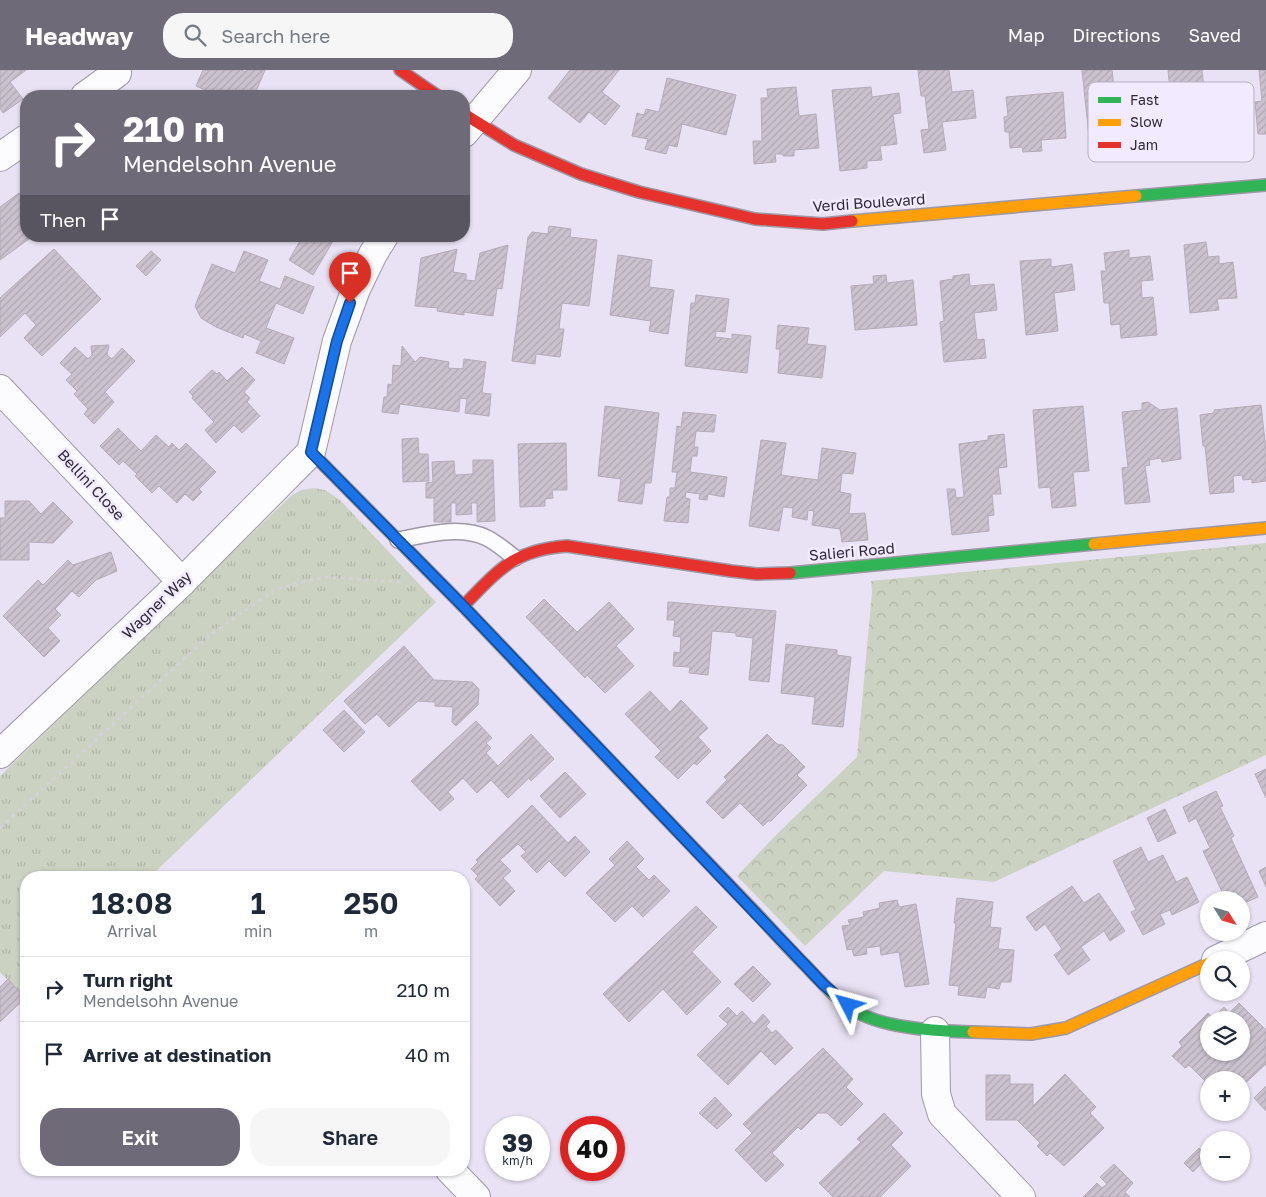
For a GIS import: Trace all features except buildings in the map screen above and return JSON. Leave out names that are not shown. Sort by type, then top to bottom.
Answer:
[{"type":"street","points":[[400,70],[429,90]]},
{"type":"street","points":[[470,120],[516,70]]},
{"type":"street","points":[[92,90],[116,73]]},
{"type":"street","name":"Verdi Boulevard","points":[[470,124],[581,174],[639,192],[755,219],[824,224],[1266,185]]},
{"type":"street","points":[[0,157],[20,142]]},
{"type":"street","points":[[380,242],[356,288],[337,341],[311,452],[463,606],[839,999],[858,1012],[880,1021],[936,1031],[1031,1034],[1066,1028],[1119,1006],[1200,967]]},
{"type":"street","name":"Bellini Close","points":[[0,389],[182,582]]},
{"type":"street","name":"Wagner Way","points":[[0,754],[182,582],[311,452]]},
{"type":"street","name":"Salieri Road","points":[[463,606],[515,558],[527,552],[548,546],[567,546],[732,572],[758,574],[1266,528]]},
{"type":"street","points":[[1235,951],[1266,936]]},
{"type":"street","points":[[936,1031],[936,1094],[942,1114],[1022,1197]]},
{"type":"street","points":[[456,1176],[476,1197]]},
{"type":"lane","points":[[398,540],[430,534],[465,533],[487,538],[515,558]]},
{"type":"path","points":[[0,828],[210,635],[276,588],[324,577],[406,582],[430,573]]},
{"type":"green space","points":[[314,488],[325,490],[340,500],[436,602],[156,871],[20,871],[20,993],[0,972],[0,776],[292,495],[301,490]]},
{"type":"green space","points":[[1266,543],[1266,755],[994,882],[884,871],[805,946],[737,876],[780,831],[857,757],[872,592],[871,581]]},
{"type":"traffic: fast","points":[[1136,196],[1266,185]]},
{"type":"traffic: fast","points":[[790,573],[1094,544]]},
{"type":"traffic: fast","points":[[462,605],[619,770]]},
{"type":"traffic: fast","points":[[756,913],[830,991],[857,1012],[869,1018],[898,1026],[929,1030],[973,1032]]},
{"type":"traffic: slow","points":[[852,221],[1136,196]]},
{"type":"traffic: slow","points":[[311,452],[462,605]]},
{"type":"traffic: slow","points":[[1094,544],[1266,528]]},
{"type":"traffic: slow","points":[[973,1032],[1031,1034],[1066,1028],[1200,967]]},
{"type":"traffic: jam","points":[[400,70],[429,90]]},
{"type":"traffic: jam","points":[[470,118],[514,145],[581,174],[639,192],[755,219],[823,224],[852,221]]},
{"type":"traffic: jam","points":[[463,606],[497,572],[520,557],[549,548],[567,546],[731,571],[757,574],[790,573]]},
{"type":"traffic: jam","points":[[619,770],[756,913]]},
{"type":"route","points":[[350,303],[337,341],[311,452],[463,606],[824,985],[848,1005]]}]
